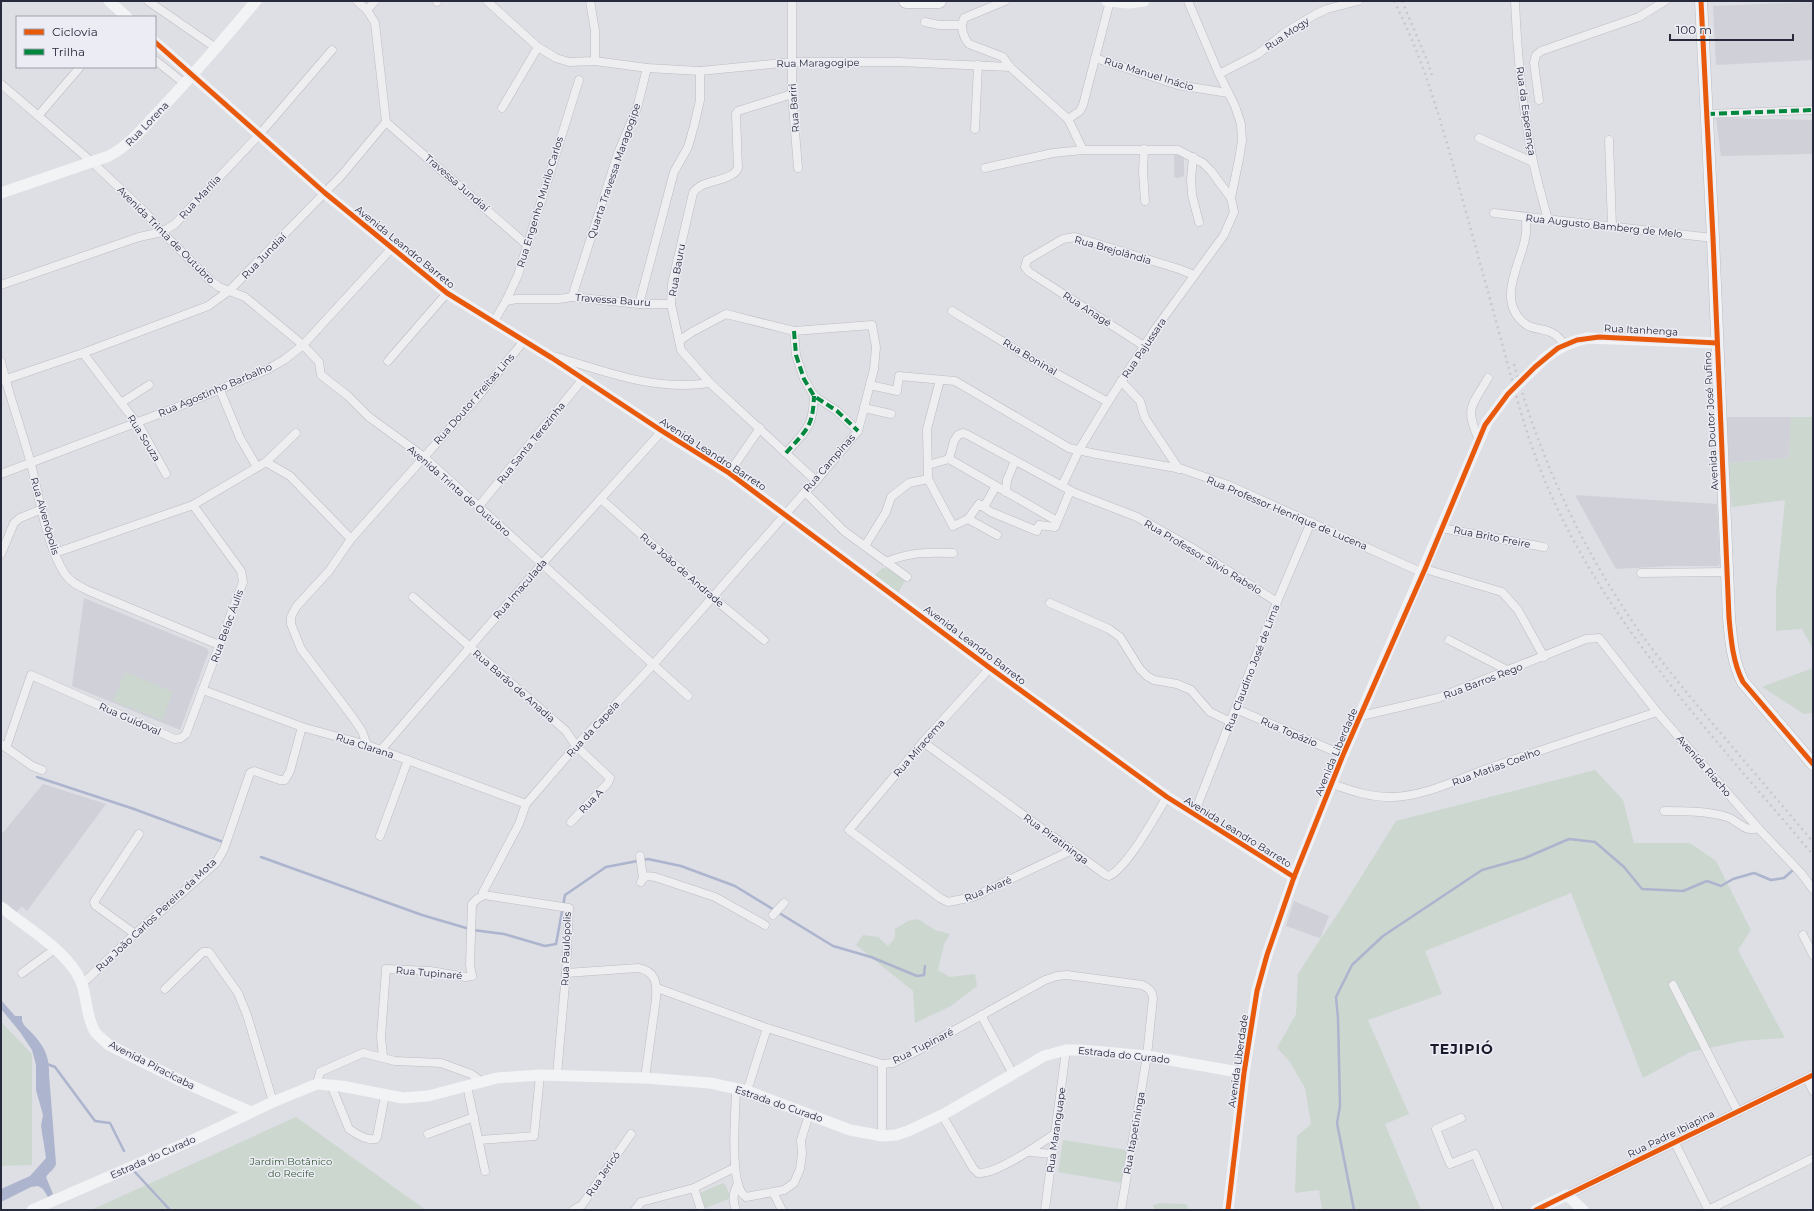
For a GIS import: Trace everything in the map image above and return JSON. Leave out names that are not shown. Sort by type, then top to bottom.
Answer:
[{"type":"highway","points":[[906,1],[939,1]]},
{"type":"main road","points":[[109,1],[126,16]]},
{"type":"main road","name":"Rua Lorena","points":[[1,193],[120,151],[185,84],[256,1]]},
{"type":"main road","points":[[1109,1],[1129,4],[1144,1]]},
{"type":"main road","name":"Avenida Doutor José Rufino","points":[[1701,1],[1713,238],[1729,618],[1732,645],[1741,677],[1746,686],[1813,764]]},
{"type":"main road","name":"Avenida Leandro Barreto","points":[[156,43],[325,193],[447,293],[552,358],[662,431],[729,473],[786,514],[990,668],[1167,797],[1294,877]]},
{"type":"main road","name":"Rua Itanhenga","points":[[1565,345],[1577,340],[1599,337],[1717,343]]},
{"type":"main road","name":"Avenida Liberdade","points":[[1228,1210],[1244,1073],[1258,991],[1265,962],[1294,877],[1343,755],[1424,571],[1487,422],[1508,394],[1544,359],[1565,345]]},
{"type":"main road","name":"Avenida Piracicaba","points":[[1,907],[55,949],[68,962],[83,983],[94,1031],[109,1045],[181,1081],[251,1112]]},
{"type":"main road","name":"Estrada do Curado","points":[[32,1210],[193,1140],[273,1102],[317,1084],[331,1085],[396,1098],[410,1098],[428,1096],[497,1078],[540,1075],[645,1078],[710,1083],[742,1090],[857,1132],[882,1136],[896,1135],[942,1115],[1044,1056],[1066,1050],[1147,1056],[1244,1073]]},
{"type":"main road","points":[[1567,1195],[1583,1210]]},
{"type":"main road","name":"Rua Padre Ibiapina","points":[[1536,1210],[1567,1195]]},
{"type":"street","points":[[148,1],[216,48]]},
{"type":"street","points":[[357,1],[367,10],[375,23],[386,122]]},
{"type":"street","points":[[367,10],[375,1]]},
{"type":"street","name":"Rua Maragogipe","points":[[487,1],[538,47],[556,58],[570,62],[595,61],[647,68],[700,71],[792,62],[978,65],[1010,67]]},
{"type":"street","points":[[590,1],[595,31],[595,61]]},
{"type":"street","name":"Rua Bariri","points":[[792,1],[792,94],[798,168]]},
{"type":"street","points":[[1005,1],[992,8],[968,15],[964,18],[962,25],[964,34],[969,44],[1003,57],[1010,67],[1068,120],[1083,150]]},
{"type":"street","points":[[1068,120],[1080,111],[1083,105],[1109,1]]},
{"type":"street","points":[[1188,1],[1219,74],[1235,106],[1241,124],[1242,141],[1231,198]]},
{"type":"street","name":"Rua Mogy","points":[[1219,74],[1258,54],[1286,32],[1316,14],[1327,9],[1358,1]]},
{"type":"street","name":"Rua da Esperança","points":[[1515,1],[1516,34],[1524,104],[1533,162],[1548,220]]},
{"type":"street","points":[[1539,100],[1534,63],[1536,55],[1541,51],[1639,17],[1665,1]]},
{"type":"street","points":[[925,22],[939,25],[962,25]]},
{"type":"street","points":[[502,108],[538,47]]},
{"type":"street","name":"Rua Marília","points":[[1,285],[139,237],[162,232],[175,224],[259,135],[332,50]]},
{"type":"street","name":"Rua Manuel Inácio","points":[[1095,58],[1178,85],[1228,93]]},
{"type":"street","points":[[156,61],[185,84]]},
{"type":"street","points":[[975,129],[978,65]]},
{"type":"street","points":[[38,116],[79,68]]},
{"type":"street","name":"Quarta Travessa Maragogipe","points":[[572,296],[618,153],[637,108],[647,68]]},
{"type":"street","points":[[639,304],[674,172],[688,147],[694,126],[700,100],[700,71]]},
{"type":"street","name":"Rua Engenho Murilo Carlos","points":[[494,321],[506,301],[518,275],[579,80]]},
{"type":"street","name":"Avenida Trinta de Outubro","points":[[1,84],[92,162],[146,213],[162,232],[211,281],[219,287],[245,297],[303,345],[319,362],[321,375],[348,396],[369,417],[424,457],[652,666],[688,696]]},
{"type":"street","name":"Rua Bauru","points":[[792,94],[738,111],[736,114],[738,168],[734,174],[699,186],[693,193],[672,284],[671,304],[681,350],[710,383],[816,481]]},
{"type":"street","points":[[1707,114],[1813,110]]},
{"type":"street","name":"Rua Jundiaí","points":[[3,380],[83,353],[208,306],[230,290],[325,193],[386,122]]},
{"type":"street","name":"Travessa Jundiaí","points":[[386,122],[527,245]]},
{"type":"street","points":[[1479,138],[1533,162]]},
{"type":"street","points":[[1609,140],[1612,226]]},
{"type":"street","points":[[1144,149],[1143,172],[1145,201]]},
{"type":"street","points":[[985,168],[1053,153],[1083,150],[1178,150],[1193,157],[1212,171],[1231,198]]},
{"type":"street","points":[[1193,157],[1191,179],[1192,195],[1199,222]]},
{"type":"street","name":"Rua Pajussara","points":[[1062,486],[1079,450],[1121,381],[1144,346],[1224,235],[1233,215],[1231,198]]},
{"type":"street","name":"Rua Augusto Bamberg de Melo","points":[[1494,213],[1713,238]]},
{"type":"street","points":[[1526,217],[1526,238],[1511,288],[1512,300],[1516,314],[1523,322],[1532,328],[1554,333],[1565,345]]},
{"type":"street","name":"Rua Brejolândia","points":[[1029,272],[1025,267],[1025,263],[1028,259],[1068,237],[1075,237],[1194,276]]},
{"type":"street","name":"Rua Agostinho Barbalho","points":[[1,474],[220,390],[268,369],[284,360],[303,345],[392,248]]},
{"type":"street","name":"Rua Anagé","points":[[1029,272],[1144,346]]},
{"type":"street","points":[[388,361],[447,293]]},
{"type":"street","name":"Travessa Bauru","points":[[506,301],[517,299],[560,299],[572,296],[639,304],[671,304]]},
{"type":"street","name":"Rua Boninal","points":[[952,311],[1048,369],[1108,402]]},
{"type":"street","points":[[679,341],[692,332],[726,314],[794,331],[796,355],[804,379],[814,396],[837,411],[858,431]]},
{"type":"street","name":"Rua Campinas","points":[[786,514],[858,431],[874,369],[876,348],[872,325],[794,331]]},
{"type":"street","name":"Rua Doutor Freitas Lins","points":[[367,745],[362,731],[351,715],[301,649],[291,624],[291,617],[296,607],[330,571],[351,539],[475,400],[524,341]]},
{"type":"street","name":"Rua Souza","points":[[83,353],[136,423],[166,474]]},
{"type":"street","points":[[552,358],[557,357],[629,379],[667,386],[692,386],[710,383]]},
{"type":"street","name":"Rua Alvenópolis","points":[[1,362],[3,380],[31,463],[42,510],[55,553],[65,574],[74,584],[219,645]]},
{"type":"street","name":"Rua Professor Henrique de Lucena","points":[[870,385],[897,392],[899,376],[955,381],[1070,448],[1179,469],[1228,485],[1263,502],[1424,571],[1502,592],[1518,610],[1544,657]]},
{"type":"street","points":[[1479,440],[1472,423],[1470,409],[1488,378]]},
{"type":"street","name":"Rua Santa Terezinha","points":[[479,506],[583,379]]},
{"type":"street","points":[[940,380],[927,429],[928,479],[953,526],[968,519],[979,504],[991,512],[1037,532],[1039,525],[1055,527],[1070,491]]},
{"type":"street","points":[[1121,381],[1140,401],[1145,418],[1179,469]]},
{"type":"street","points":[[121,403],[149,385]]},
{"type":"street","points":[[220,390],[240,438],[258,467]]},
{"type":"street","points":[[786,453],[810,426],[813,413],[814,396]]},
{"type":"street","points":[[864,408],[891,414]]},
{"type":"street","points":[[729,473],[760,428]]},
{"type":"street","name":"Rua Imaculada","points":[[381,750],[542,564],[662,431]]},
{"type":"street","points":[[55,553],[193,505],[266,462],[296,433]]},
{"type":"street","name":"Rua Professor Sílvio Rabelo","points":[[949,459],[954,440],[958,434],[963,433],[1070,491],[1137,517],[1194,549],[1277,602]]},
{"type":"street","points":[[928,465],[949,459],[1056,522]]},
{"type":"street","points":[[1006,492],[1008,480],[1015,461]]},
{"type":"street","points":[[266,462],[290,476],[351,539]]},
{"type":"street","points":[[866,546],[886,512],[891,497],[909,483],[928,479]]},
{"type":"street","points":[[984,507],[996,486]]},
{"type":"street","points":[[805,492],[844,531],[907,577]]},
{"type":"street","name":"Rua João de Andrade","points":[[601,499],[712,597],[764,640]]},
{"type":"street","name":"Rua Belac Áulis","points":[[193,505],[243,576],[242,586],[203,690]]},
{"type":"street","points":[[1,554],[14,523],[17,520],[42,510]]},
{"type":"street","name":"Rua da Capela","points":[[472,976],[470,965],[472,904],[484,895],[483,892],[519,824],[526,804],[576,746],[652,666],[786,514]]},
{"type":"street","points":[[968,519],[996,535]]},
{"type":"street","name":"Rua Claudino José de Lima","points":[[1194,814],[1277,602],[1311,522]]},
{"type":"street","name":"Rua Brito Freire","points":[[1441,528],[1544,548]]},
{"type":"street","points":[[886,562],[901,555],[920,552],[953,553]]},
{"type":"street","points":[[1641,573],[1727,572]]},
{"type":"street","name":"Rua Barão de Anadia","points":[[413,597],[566,732],[576,746],[610,779]]},
{"type":"street","points":[[1050,603],[1109,629],[1120,637],[1140,668],[1147,676],[1154,680],[1177,684],[1191,690],[1210,712],[1231,722]]},
{"type":"street","name":"Rua Barros Rego","points":[[1361,716],[1438,698],[1509,671],[1586,639],[1597,637],[1601,639]]},
{"type":"street","name":"Avenida Riacho","points":[[1601,639],[1657,712],[1758,828],[1801,873],[1813,889]]},
{"type":"street","points":[[1449,640],[1509,671]]},
{"type":"street","name":"Rua Miracema","points":[[849,830],[923,742],[990,668]]},
{"type":"street","name":"Rua Guidoval","points":[[4,746],[31,675],[174,739],[181,738],[186,734],[203,690]]},
{"type":"street","name":"Rua Clarana","points":[[203,690],[302,727],[367,745],[526,804]]},
{"type":"street","name":"Rua Topázio","points":[[1236,709],[1343,755]]},
{"type":"street","name":"Rua Matias Coelho","points":[[1332,784],[1364,795],[1384,798],[1419,794],[1438,789],[1498,765],[1657,712]]},
{"type":"street","name":"Rua João Carlos Pereira da Mota","points":[[83,983],[135,934],[216,863],[224,849],[250,773],[254,771],[280,780],[285,780],[290,771],[302,727]]},
{"type":"street","name":"Rua Piratininga","points":[[923,742],[1106,875],[1113,874],[1129,856],[1167,797]]},
{"type":"street","points":[[4,746],[32,766],[42,770]]},
{"type":"street","points":[[380,836],[408,760]]},
{"type":"street","name":"Rua A","points":[[571,822],[608,783],[610,779]]},
{"type":"street","points":[[1664,811],[1682,811],[1721,816],[1728,818],[1747,829],[1758,828]]},
{"type":"street","name":"Rua Avaré","points":[[849,830],[940,898],[948,902],[974,897],[1072,850]]},
{"type":"street","points":[[135,934],[95,905],[94,902],[139,834]]},
{"type":"street","points":[[640,860],[642,880],[647,876],[655,877],[715,897],[765,925]]},
{"type":"street","name":"Rua Paulópolis","points":[[484,895],[569,908],[566,973],[557,1075]]},
{"type":"street","points":[[772,915],[784,903]]},
{"type":"street","points":[[1803,935],[1813,955]]},
{"type":"street","points":[[22,973],[55,949]]},
{"type":"street","points":[[165,989],[203,952],[209,952],[238,993],[247,1015],[273,1102]]},
{"type":"street","points":[[566,973],[638,968],[645,970],[654,976],[657,988],[645,1078]]},
{"type":"street","name":"Rua Tupinaré","points":[[383,1057],[381,1037],[386,969],[430,972],[466,977],[472,976]]},
{"type":"street","name":"Rua Tupinaré","points":[[657,988],[767,1028],[882,1064],[893,1063],[1045,980],[1057,976],[1067,975],[1142,985],[1149,989],[1153,998],[1147,1056]]},
{"type":"street","points":[[1673,985],[1738,1112]]},
{"type":"street","points":[[981,1015],[1013,1074]]},
{"type":"street","points":[[767,1028],[742,1090],[734,1168],[741,1194],[749,1197],[788,1188],[798,1177],[802,1154],[801,1140],[809,1115]]},
{"type":"street","name":"Rua Maranguape","points":[[1045,1210],[1066,1050]]},
{"type":"street","points":[[317,1084],[320,1072],[363,1053],[395,1061],[440,1063],[465,1072],[482,1082]]},
{"type":"street","name":"Rua Itapetininga","points":[[1121,1210],[1147,1056]]},
{"type":"street","points":[[882,1064],[882,1136]]},
{"type":"street","points":[[479,1140],[534,1136],[540,1075]]},
{"type":"street","points":[[1810,1077],[1813,1091]]},
{"type":"street","name":"Rua Padre Ibiapina","points":[[1567,1195],[1810,1077]]},
{"type":"street","points":[[331,1085],[350,1128],[354,1132],[372,1140],[376,1139],[377,1136],[386,1095]]},
{"type":"street","points":[[467,1086],[485,1170]]},
{"type":"street","points":[[942,1115],[973,1168],[978,1173],[986,1172],[1029,1152],[1056,1133]]},
{"type":"street","points":[[428,1134],[474,1117]]},
{"type":"street","points":[[1461,1118],[1436,1129],[1450,1164],[1475,1154],[1499,1210]]},
{"type":"street","name":"Rua Jericó","points":[[572,1210],[582,1205],[614,1156],[631,1134]]},
{"type":"street","points":[[1674,1142],[1707,1207],[1710,1208],[1813,1158]]},
{"type":"street","points":[[1029,1152],[1053,1154]]},
{"type":"street","points":[[635,1210],[641,1202],[646,1199],[694,1188],[734,1168]]},
{"type":"street","points":[[736,1210],[733,1200],[734,1192],[738,1184]]},
{"type":"street","points":[[694,1188],[701,1210]]},
{"type":"street","points":[[773,1192],[782,1210]]},
{"type":"shaded area","points":[[1813,2],[1813,60],[1716,65],[1713,6]]},
{"type":"shaded area","points":[[1716,118],[1813,120],[1813,154],[1721,156]]},
{"type":"shaded area","points":[[1174,155],[1184,156],[1184,176],[1177,178],[1174,177]]},
{"type":"shaded area","points":[[1726,417],[1791,417],[1789,458],[1728,463]]},
{"type":"shaded area","points":[[1575,495],[1717,504],[1720,564],[1717,566],[1671,566],[1616,569]]},
{"type":"shaded area","points":[[84,598],[206,648],[209,651],[180,730],[72,686]]},
{"type":"shaded area","points":[[43,784],[106,804],[27,911],[22,906],[16,912],[6,903],[4,906],[1,903],[1,835]]},
{"type":"shaded area","points":[[1294,901],[1329,916],[1320,938],[1286,926]]},
{"type":"green space","points":[[1791,417],[1813,417],[1813,649],[1802,629],[1776,631],[1776,592],[1785,500],[1732,507],[1728,463],[1789,458]]},
{"type":"green space","points":[[883,568],[892,569],[906,579],[897,595],[872,577]]},
{"type":"green space","points":[[1813,668],[1813,713],[1804,714],[1762,687]]},
{"type":"green space","points":[[125,672],[173,692],[162,720],[113,701]]},
{"type":"green space","points":[[1595,770],[1623,800],[1634,843],[1690,843],[1716,861],[1751,930],[1738,950],[1785,1038],[1742,1041],[1690,1052],[1643,1078],[1571,893],[1425,951],[1442,994],[1368,1020],[1409,1114],[1385,1124],[1421,1210],[1322,1210],[1319,1190],[1295,1193],[1297,1136],[1311,1124],[1305,1088],[1290,1062],[1277,1048],[1296,1014],[1298,974],[1396,821]]},
{"type":"green space","points":[[918,919],[935,930],[950,934],[944,944],[938,970],[950,977],[975,974],[977,986],[951,1006],[915,1023],[913,991],[856,945],[863,935],[878,937],[888,946],[895,938],[895,929],[908,921]]},
{"type":"green space","points":[[1,1022],[32,1054],[32,1165],[1,1166]]},
{"type":"green space","name":"Jardim Botânico do Recife","points":[[296,1117],[426,1210],[91,1210]]},
{"type":"green space","points":[[1063,1140],[1127,1150],[1122,1183],[1058,1172]]},
{"type":"green space","points":[[723,1183],[726,1186],[731,1198],[703,1209],[700,1193]]},
{"type":"green space","points":[[1160,1203],[1186,1204],[1189,1210],[1155,1210],[1153,1205]]},
{"type":"water","points":[[1,1000],[15,1016],[22,1016],[24,1025],[39,1041],[48,1059],[56,1164],[46,1177],[53,1194],[48,1197],[43,1189],[38,1186],[31,1187],[1,1202],[1,1189],[30,1176],[46,1158],[41,1126],[43,1115],[36,1090],[36,1065],[32,1050],[20,1032],[1,1009]]},
{"type":"waterway","points":[[37,777],[134,809],[223,842]]},
{"type":"waterway","points":[[1354,1210],[1337,1123],[1340,1106],[1338,1018],[1336,997],[1352,965],[1383,936],[1482,870],[1525,858],[1569,839],[1595,842],[1624,867],[1642,889],[1683,891],[1707,881],[1721,886],[1733,879],[1754,873],[1771,880],[1784,878],[1793,870]]},
{"type":"waterway","points":[[261,857],[422,915],[473,930],[504,934],[545,946],[556,944],[565,895],[606,867],[648,859],[681,866],[735,886],[833,946],[871,957],[917,976],[924,975],[925,966]]},
{"type":"waterway","points":[[47,1064],[55,1067],[95,1121],[110,1123],[124,1151]]},
{"type":"waterway","points":[[134,1171],[170,1210]]},
{"type":"railway","points":[[1394,1],[1414,44],[1437,111],[1522,417],[1553,500],[1582,556],[1615,609],[1652,660],[1731,759],[1813,855]]},
{"type":"railway","points":[[1402,1],[1427,60],[1433,79]]},
{"type":"railway","points":[[1514,364],[1524,399],[1549,468],[1581,534],[1617,598],[1645,639],[1669,670],[1813,842]]},
{"type":"marked path","points":[[1707,114],[1813,110]]},
{"type":"marked path","points":[[794,331],[796,355],[804,379],[814,396],[837,411],[858,431]]},
{"type":"marked path","points":[[786,453],[807,428],[810,422],[814,396]]},
{"type":"cycle path","points":[[1701,1],[1713,238],[1729,618],[1732,643],[1737,667],[1743,682],[1813,764]]},
{"type":"cycle path","points":[[156,43],[325,193],[447,293],[552,358],[662,431],[729,473],[990,668],[1167,797],[1294,877]]},
{"type":"cycle path","points":[[1228,1210],[1244,1073],[1257,991],[1267,955],[1294,877],[1343,755],[1425,569],[1485,425],[1508,394],[1535,367],[1558,348],[1577,340],[1599,337],[1717,343]]},
{"type":"cycle path","points":[[1536,1210],[1813,1075]]},
{"type":"district","name":"TEJIPIÓ","points":[[1462,1049]]}]
